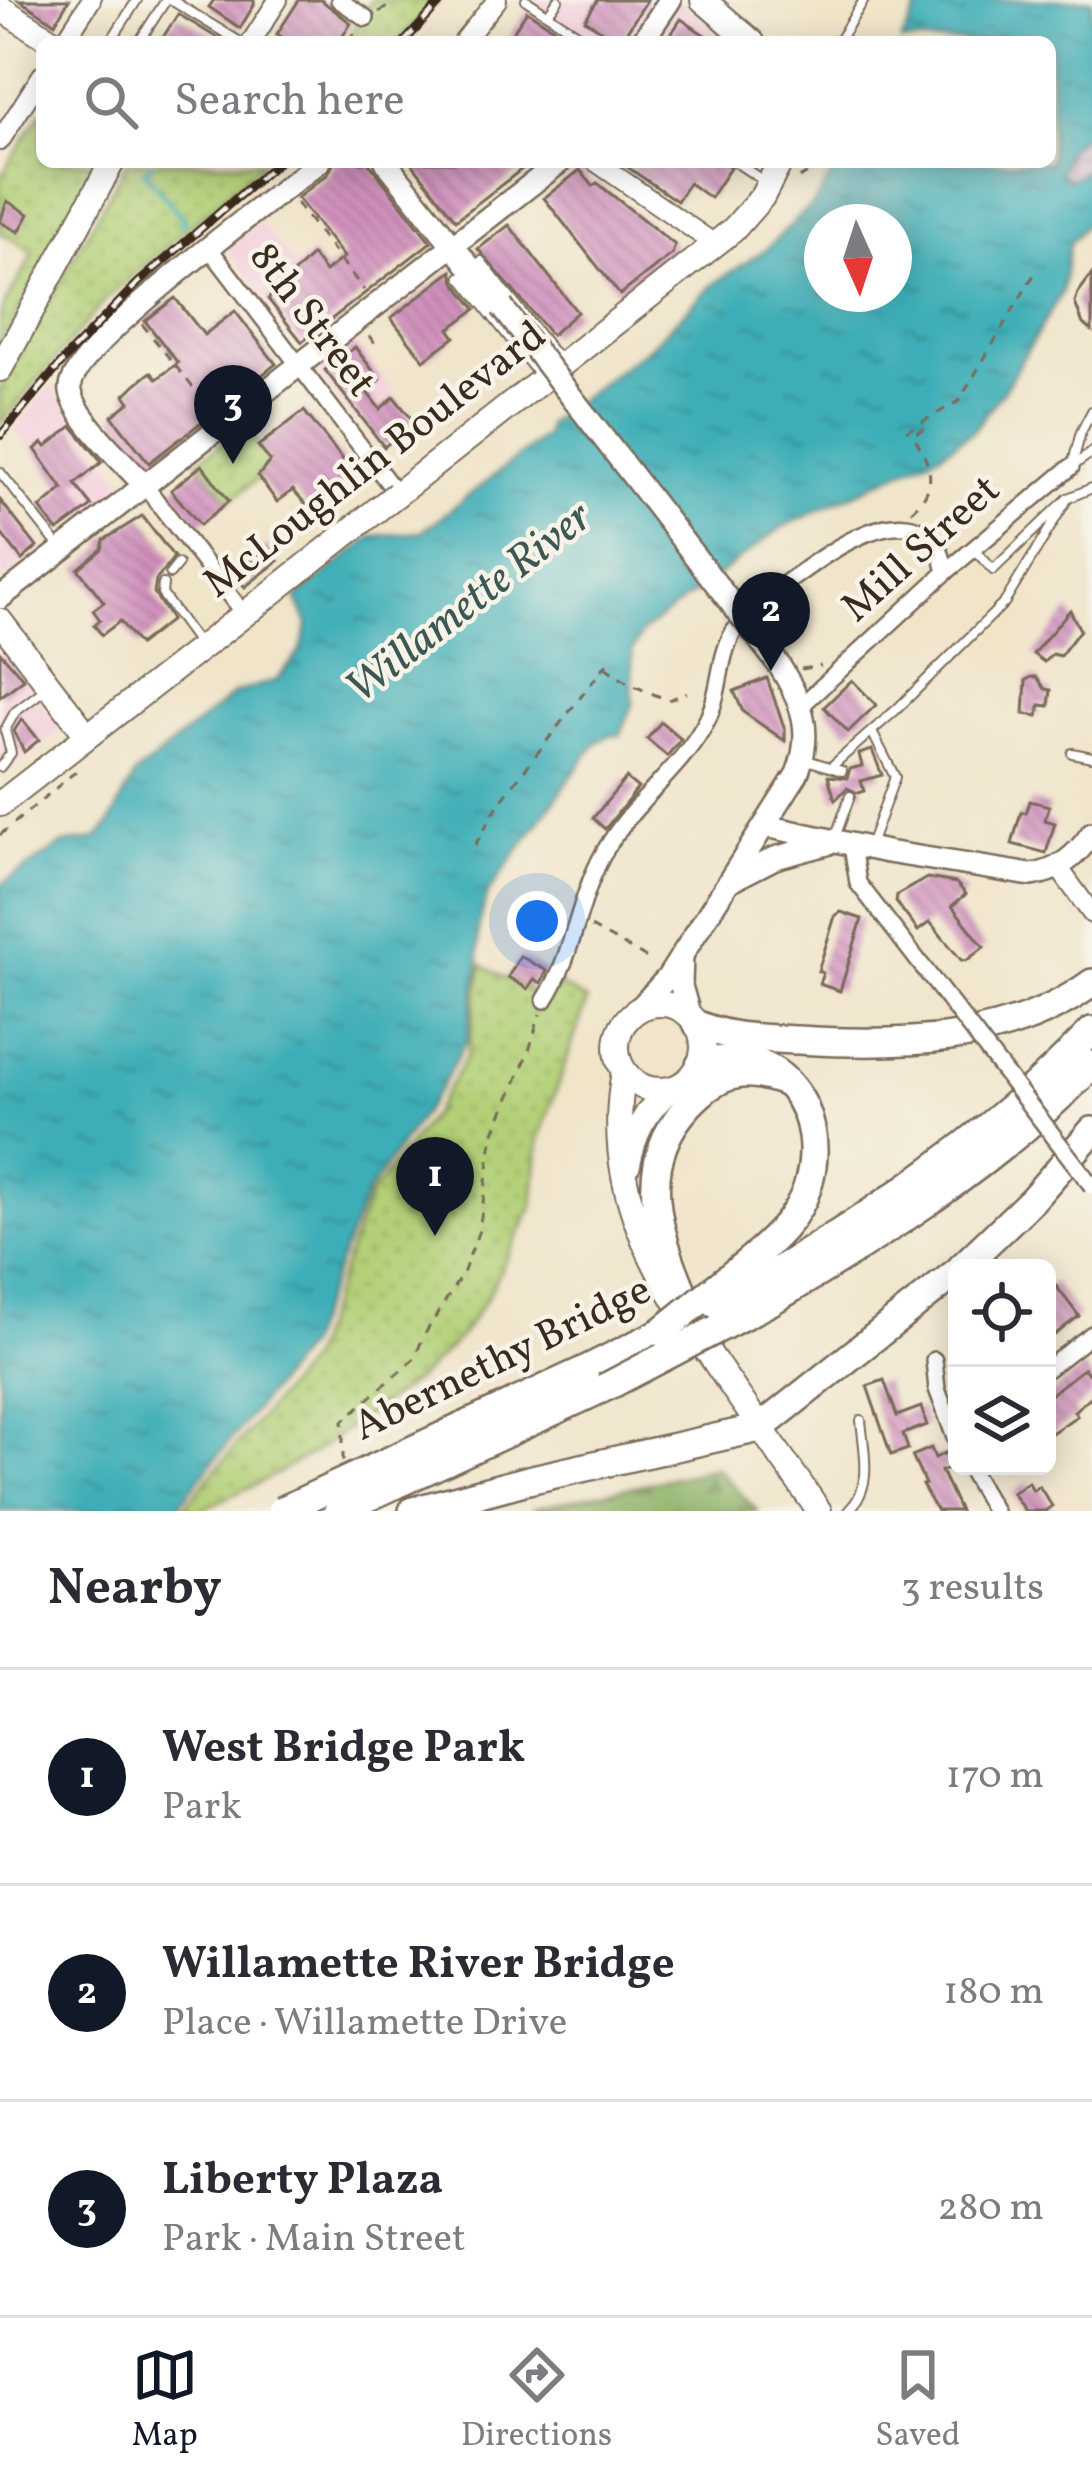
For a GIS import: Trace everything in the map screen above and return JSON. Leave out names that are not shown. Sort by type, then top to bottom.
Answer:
[{"type":"highway","points":[[693,1020],[730,1036],[818,1042],[954,1038],[1027,1019],[1092,983]]},
{"type":"highway","points":[[760,1281],[938,1166],[1042,1081],[1092,1031]]},
{"type":"highway","points":[[700,1065],[720,1058],[762,1062],[785,1082],[809,1119],[815,1151],[812,1171],[795,1215],[776,1238],[760,1281]]},
{"type":"highway","points":[[760,1281],[892,1227],[1023,1129],[1092,1065]]},
{"type":"highway","points":[[706,1348],[658,1227],[654,1201],[660,1151],[682,1111],[725,1076],[761,1073],[785,1082]]},
{"type":"highway","points":[[970,1259],[1032,1200],[1092,1131]]},
{"type":"highway","points":[[413,1511],[760,1428],[948,1279]]},
{"type":"highway","name":"Abernethy Bridge","points":[[281,1511],[760,1281]]},
{"type":"highway","name":"Abernethy Bridge","points":[[338,1511],[610,1385],[760,1281]]},
{"type":"main road","points":[[646,36],[670,0]]},
{"type":"main road","points":[[704,0],[745,36]]},
{"type":"main road","points":[[0,8],[44,36]]},
{"type":"main road","points":[[0,369],[109,168]]},
{"type":"main road","points":[[145,486],[78,407],[70,381],[88,353],[132,310],[312,168]]},
{"type":"main road","points":[[391,168],[789,668],[802,705],[807,732],[803,759],[790,788],[668,977],[620,1032],[618,1059],[624,1072],[644,1088],[669,1090]]},
{"type":"main road","points":[[0,598],[552,168]]},
{"type":"main road","name":"McLoughlin Boulevard","points":[[3,796],[247,612],[716,245],[783,175]]},
{"type":"main road","points":[[0,621],[87,734]]},
{"type":"main road","points":[[790,788],[797,816],[852,846]]},
{"type":"main road","points":[[766,826],[852,846],[1023,874],[1058,867],[1092,833]]},
{"type":"main road","points":[[731,880],[775,858],[852,846]]},
{"type":"main road","points":[[626,1172],[637,1130],[655,1102],[693,1077],[704,1052],[682,986],[682,955]]},
{"type":"main road","points":[[637,1011],[663,1004],[693,1020]]},
{"type":"main road","points":[[624,1072],[618,1118],[626,1172],[648,1254],[706,1348],[819,1511]]},
{"type":"street","points":[[68,36],[91,0]]},
{"type":"street","points":[[255,36],[278,0]]},
{"type":"street","points":[[339,0],[367,18]]},
{"type":"street","points":[[468,36],[497,0]]},
{"type":"street","points":[[0,141],[36,84]]},
{"type":"street","points":[[605,168],[716,245]]},
{"type":"street","name":"8th Street","points":[[210,249],[397,494]]},
{"type":"street","name":"Mill Street","points":[[802,705],[973,548],[1072,467]]},
{"type":"street","points":[[145,486],[247,612]]},
{"type":"street","points":[[545,1000],[563,971],[610,842],[683,757],[706,722],[717,698],[729,642],[752,609],[841,542],[872,530],[920,530],[937,544],[946,572]]},
{"type":"street","points":[[852,846],[858,883],[1092,1186]]},
{"type":"street","points":[[1058,867],[1092,914]]},
{"type":"street","points":[[1050,1367],[1092,1334]]},
{"type":"street","points":[[934,1360],[948,1416]]},
{"type":"street","points":[[973,1475],[994,1511]]},
{"type":"lane","points":[[114,36],[137,0]]},
{"type":"lane","points":[[144,36],[169,0],[230,36]]},
{"type":"lane","points":[[526,0],[581,36]]},
{"type":"lane","points":[[548,14],[558,0]]},
{"type":"lane","points":[[842,36],[864,0]]},
{"type":"lane","points":[[481,262],[553,372]]},
{"type":"lane","points":[[461,277],[553,372]]},
{"type":"lane","points":[[1072,467],[1092,411]]},
{"type":"lane","name":"Mill Street","points":[[1072,467],[1092,452]]},
{"type":"lane","points":[[0,472],[62,550]]},
{"type":"lane","points":[[1055,481],[1068,498]]},
{"type":"lane","points":[[973,548],[993,570],[1068,498],[1092,488]]},
{"type":"lane","points":[[832,766],[1005,602],[1068,498]]},
{"type":"lane","points":[[170,574],[178,564]]},
{"type":"lane","points":[[163,584],[163,593],[201,647]]},
{"type":"lane","points":[[0,767],[11,753],[5,730],[16,712],[50,686]]},
{"type":"lane","points":[[852,846],[895,777],[872,732]]},
{"type":"lane","points":[[1072,753],[1092,757]]},
{"type":"lane","points":[[803,759],[842,771]]},
{"type":"lane","points":[[850,796],[852,846]]},
{"type":"lane","points":[[848,1511],[865,1488],[861,1420]]},
{"type":"path","points":[[367,18],[400,0]]},
{"type":"path","points":[[783,175],[811,168]]},
{"type":"path","points":[[285,190],[377,305]]},
{"type":"path","points":[[906,431],[959,401],[1035,273]]},
{"type":"path","points":[[132,310],[223,426]]},
{"type":"path","points":[[889,528],[892,518],[906,516],[924,501],[932,484],[931,465],[913,434],[928,426],[925,421]]},
{"type":"path","points":[[475,845],[499,803],[610,659]]},
{"type":"path","points":[[789,668],[829,665]]},
{"type":"path","points":[[604,666],[629,684],[668,700],[687,693]]},
{"type":"path","points":[[0,835],[82,764]]},
{"type":"path","points":[[578,920],[652,962]]},
{"type":"path","points":[[343,1421],[415,1358],[464,1270],[479,1230],[493,1134],[545,1000]]},
{"type":"shaded area","points":[[522,0],[678,0],[719,36],[577,36]]},
{"type":"shaded area","points":[[1092,128],[1092,167],[1069,180],[1060,175],[1066,151]]},
{"type":"shaded area","points":[[260,222],[296,266],[312,254],[354,310],[339,322],[394,393],[355,422],[226,248]]},
{"type":"shaded area","points":[[51,385],[129,487],[86,519],[15,430]]},
{"type":"shaded area","points":[[0,496],[44,549],[0,582]]},
{"type":"shaded area","points":[[0,645],[62,729],[0,778]]},
{"type":"green space","points":[[371,0],[437,0],[404,36],[350,36]]},
{"type":"green space","points":[[36,121],[36,168],[95,168],[0,348],[0,313],[34,253],[0,232],[0,178]]},
{"type":"green space","points":[[124,168],[257,168],[107,298],[0,425],[0,389]]},
{"type":"green space","points":[[244,426],[270,461],[255,481],[229,501],[198,461]]},
{"type":"green space","points":[[482,965],[545,1001],[557,984],[587,1001],[539,1139],[533,1207],[485,1300],[459,1338],[418,1378],[318,1450],[198,1511],[181,1511],[309,1360],[369,1197],[431,1116],[467,1056]]},
{"type":"green space","points":[[717,1468],[757,1511],[534,1508]]},
{"type":"water","name":"Willamette River","points":[[922,0],[1092,0],[1092,128],[1066,151],[1060,174],[1069,180],[1092,167],[1092,216],[1069,244],[1062,292],[1005,388],[973,431],[942,452],[781,528],[642,632],[632,651],[633,705],[620,735],[596,743],[487,894],[478,928],[479,966],[467,1040],[366,1195],[305,1347],[174,1511],[0,1511],[0,885],[64,844],[96,839],[109,825],[135,775],[235,693],[277,680],[301,651],[308,624],[296,598],[373,536],[422,532],[546,435],[547,424],[649,347],[712,285],[765,250],[804,212],[804,312],[912,312],[912,204],[813,204],[836,168],[1056,168],[1056,36],[904,36]]},
{"type":"building","points":[[19,0],[69,0],[55,23]]},
{"type":"building","points":[[214,0],[254,0],[254,5],[240,28],[209,7]]},
{"type":"building","points":[[299,0],[321,0],[351,23],[343,36],[277,34]]},
{"type":"building","points":[[598,0],[647,0],[624,36],[610,36],[585,20]]},
{"type":"building","points":[[527,11],[566,36],[510,36]]},
{"type":"building","points":[[178,14],[214,36],[164,36]]},
{"type":"building","points":[[681,19],[706,36],[670,36]]},
{"type":"building","points":[[331,168],[373,168],[431,242],[302,342],[268,299],[312,255],[325,272],[344,257],[297,198]]},
{"type":"building","points":[[416,168],[523,168],[456,220]]},
{"type":"building","points":[[629,168],[730,168],[710,198],[689,183],[677,201]]},
{"type":"building","points":[[580,170],[593,186],[597,183],[675,245],[672,254],[620,295],[544,198]]},
{"type":"building","points":[[7,201],[29,214],[19,232],[0,222]]},
{"type":"building","points":[[509,225],[577,312],[551,335],[478,249]]},
{"type":"building","points":[[452,271],[476,309],[449,329],[455,337],[424,360],[391,318]]},
{"type":"building","points":[[1092,274],[1092,331],[1083,324],[1075,303]]},
{"type":"building","points":[[175,298],[204,335],[235,311],[276,364],[149,463],[112,416],[130,402],[125,395],[136,384],[151,372],[157,379],[178,363],[145,321]]},
{"type":"building","points":[[355,347],[380,380],[366,391],[380,409],[394,397],[415,423],[384,447],[325,370]]},
{"type":"building","points":[[304,411],[357,477],[313,512],[293,490],[277,502],[258,476],[270,461],[258,446]]},
{"type":"building","points":[[72,426],[102,462],[75,484],[92,506],[58,531],[40,508],[63,489],[35,449],[43,443],[46,447]]},
{"type":"building","points":[[202,465],[229,501],[200,525],[171,490]]},
{"type":"building","points":[[0,500],[37,547],[22,560],[0,532]]},
{"type":"building","points":[[142,516],[174,557],[156,580],[154,593],[171,620],[139,645],[120,621],[102,635],[94,625],[100,620],[93,610],[104,602],[78,569],[102,549],[104,540]]},
{"type":"building","points":[[266,547],[278,561],[245,587],[233,573]]},
{"type":"building","points":[[1070,610],[1080,630],[1060,656],[1052,654],[1044,662],[1033,654]]},
{"type":"building","points":[[0,652],[24,679],[0,697]]},
{"type":"building","points":[[1032,677],[1051,690],[1049,706],[1040,705],[1038,716],[1024,714],[1026,680]]},
{"type":"building","points":[[767,678],[785,741],[743,712],[734,691]]},
{"type":"building","points":[[852,680],[876,705],[848,732],[824,707]]},
{"type":"building","points":[[22,719],[39,740],[24,752],[14,731]]},
{"type":"building","points":[[661,722],[681,739],[667,756],[647,739]]},
{"type":"building","points":[[872,750],[882,775],[861,781],[864,791],[847,788],[835,800],[828,776],[847,778],[850,769],[862,766],[859,754]]},
{"type":"building","points":[[626,778],[638,788],[605,829],[593,818]]},
{"type":"building","points":[[1030,801],[1049,806],[1045,820],[1055,823],[1046,853],[1012,844],[1021,812],[1026,813]]},
{"type":"building","points":[[927,878],[956,883],[966,894],[952,906],[984,947],[966,961],[930,922],[918,931],[896,902],[897,895]]},
{"type":"building","points":[[841,912],[862,919],[840,991],[819,984],[823,973],[818,971],[835,916]]},
{"type":"building","points":[[520,956],[547,971],[541,983],[534,979],[528,989],[508,977]]},
{"type":"building","points":[[1056,1286],[1079,1316],[1056,1334]]},
{"type":"building","points":[[1084,1368],[1092,1379],[1092,1396],[1074,1411],[1077,1416],[1056,1430],[1056,1390]]},
{"type":"building","points":[[884,1380],[897,1416],[921,1407],[927,1425],[903,1434],[908,1449],[891,1455],[867,1386]]},
{"type":"building","points":[[931,1448],[935,1458],[945,1453],[948,1468],[941,1471],[960,1511],[937,1511],[912,1456]]},
{"type":"building","points":[[1028,1482],[1033,1490],[1039,1486],[1052,1506],[1045,1511],[1025,1511],[1012,1493]]},
{"type":"waterway","points":[[148,168],[144,171],[185,221],[179,226]]},
{"type":"railway","points":[[410,36],[443,0]]},
{"type":"railway","points":[[0,436],[69,354],[138,283],[271,168]]},
{"type":"place","name":"Liberty Plaza","points":[[233,464]]},
{"type":"place","name":"Willamette River Bridge","points":[[771,671]]},
{"type":"place","name":"West Bridge Park","points":[[435,1236]]}]
